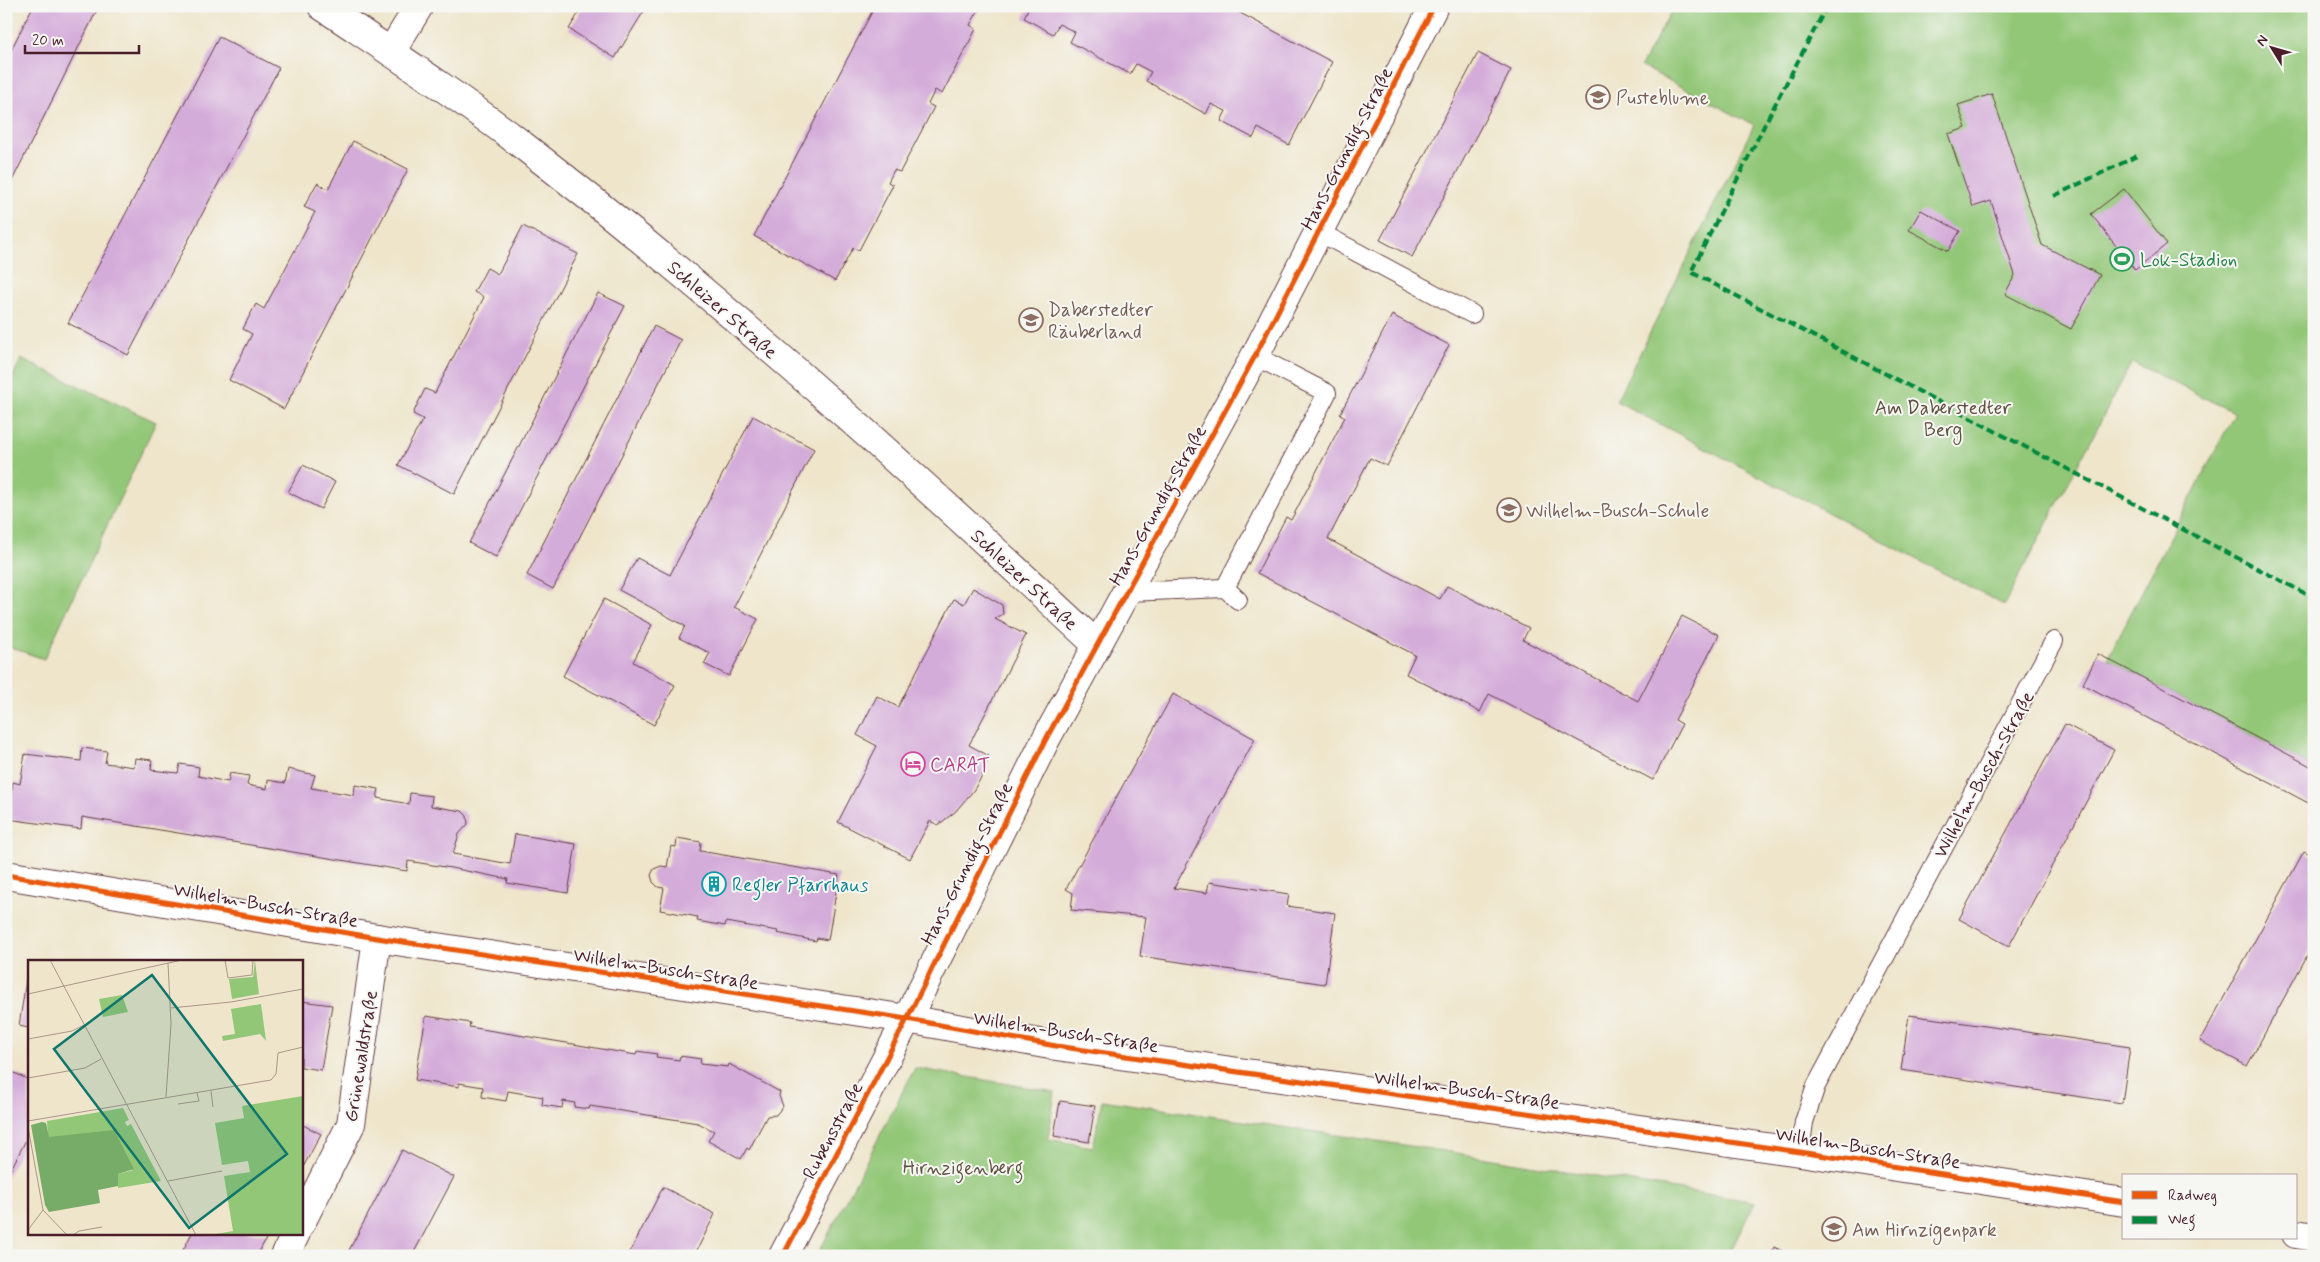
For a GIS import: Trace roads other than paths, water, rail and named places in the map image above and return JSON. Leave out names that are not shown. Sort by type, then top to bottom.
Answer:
[{"type":"street","name":"Schleizer Straße","points":[[322,6],[391,52],[522,145],[674,267],[859,426],[1097,645]]},
{"type":"street","points":[[391,52],[419,6]]},
{"type":"street","name":"Hans-Grundig-Straße","points":[[907,1019],[1046,739],[1255,356],[1434,6]]},
{"type":"street","name":"Wilhelm-Busch-Straße","points":[[6,875],[377,938],[907,1019],[1056,1046],[1800,1152],[2122,1202]]},
{"type":"street","name":"Grünewaldstraße","points":[[302,1221],[351,1124],[377,938]]},
{"type":"street","name":"Rubensstraße","points":[[783,1256],[907,1019]]},
{"type":"street","points":[[284,1256],[295,1234]]},
{"type":"street","points":[[2298,1234],[2314,1237]]},
{"type":"lane","points":[[1319,232],[1472,314]]},
{"type":"lane","points":[[1225,588],[1327,393],[1255,356]]},
{"type":"lane","points":[[1127,592],[1225,588],[1238,600]]},
{"type":"lane","name":"Wilhelm-Busch-Straße","points":[[1800,1152],[1804,1122],[1816,1086],[2054,641]]},
{"type":"place","name":"Pusteblume","points":[[1598,97]]},
{"type":"place","name":"Lok-Stadion","points":[[2122,259]]},
{"type":"place","name":"Daberstedter Räuberland","points":[[1031,320]]},
{"type":"place","name":"Wilhelm-Busch-Schule","points":[[1509,510]]},
{"type":"place","name":"CARAT","points":[[913,764]]},
{"type":"place","name":"Regler Pfarrhaus","points":[[714,884]]},
{"type":"place","name":"Am Hirnzigenpark","points":[[1834,1229]]},
{"type":"park label","name":"Am Daberstedter Berg","points":[[1943,418]]},
{"type":"park label","name":"Hirnzigenberg","points":[[963,1167]]}]
